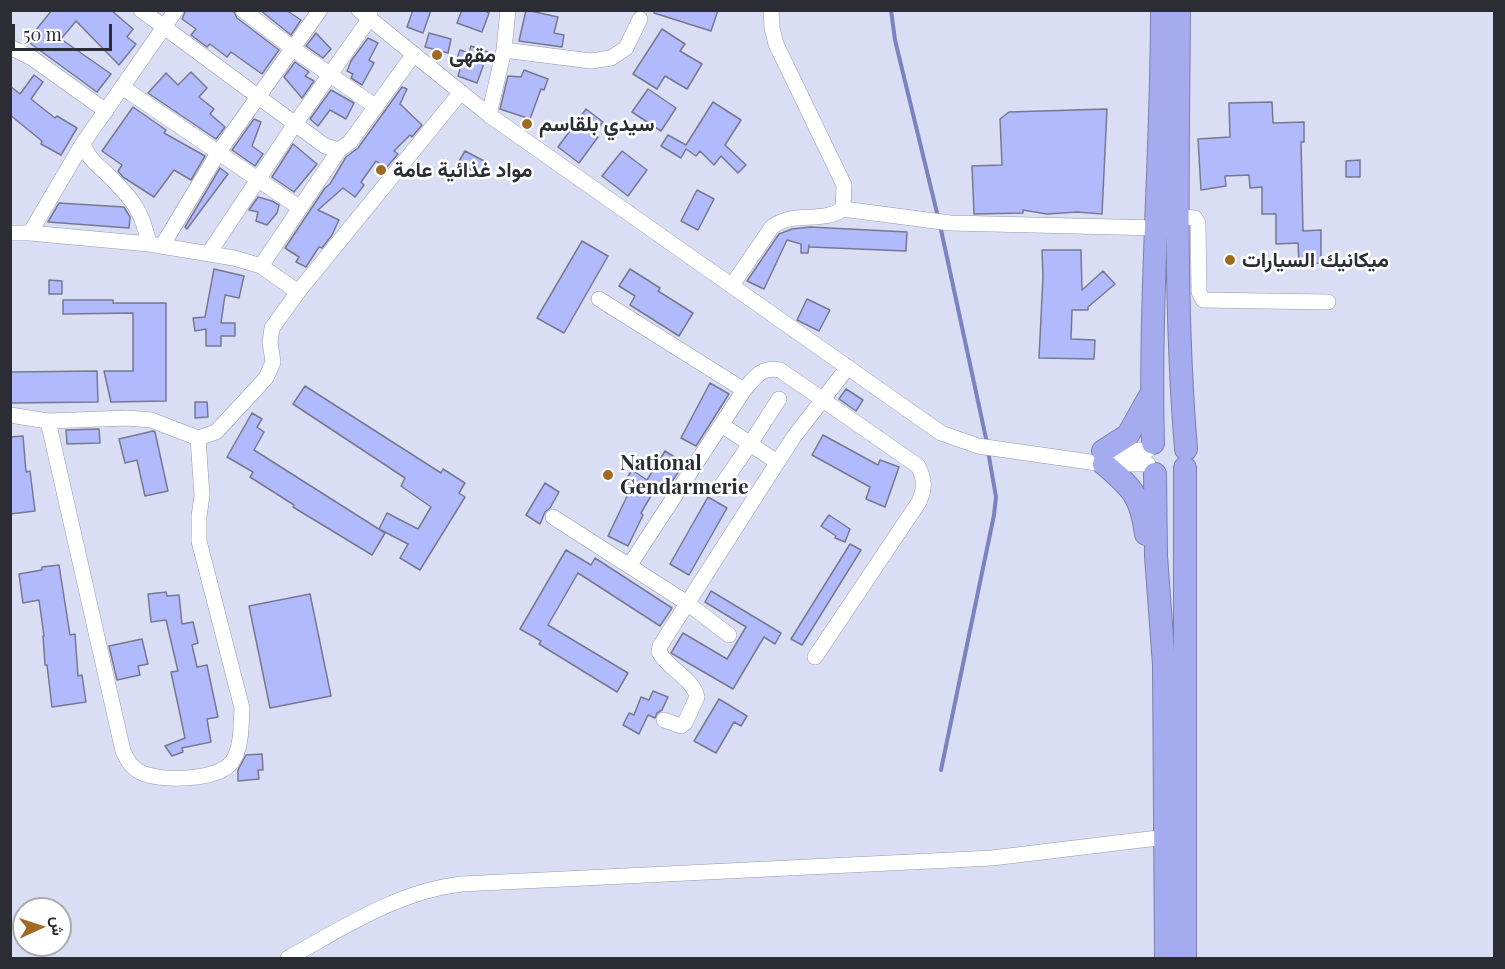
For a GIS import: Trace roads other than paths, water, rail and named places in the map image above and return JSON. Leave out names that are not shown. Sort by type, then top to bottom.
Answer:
[{"type":"highway","points":[[1162,10],[1151,458],[1164,665],[1166,958]]},
{"type":"highway","points":[[1179,10],[1178,217],[1185,458],[1185,958]]},
{"type":"highway","points":[[1152,393],[1136,425],[1103,458],[1138,500],[1147,536],[1156,556]]},
{"type":"highway","points":[[1163,437],[1170,437],[1182,443],[1185,458],[1180,473],[1168,478],[1151,458],[1163,437]]},
{"type":"street","points":[[141,10],[325,146],[339,150]]},
{"type":"street","points":[[30,233],[82,143],[176,10]]},
{"type":"street","points":[[243,10],[329,75],[376,107]]},
{"type":"street","points":[[156,245],[257,96],[320,10]]},
{"type":"street","points":[[489,115],[504,50],[508,10]]},
{"type":"street","points":[[771,10],[776,44],[844,185],[843,209]]},
{"type":"street","points":[[209,253],[329,75],[366,13],[489,115],[941,433],[978,446],[1074,458],[1151,458]]},
{"type":"street","points":[[504,50],[591,61],[611,58],[626,48],[640,19]]},
{"type":"street","points":[[10,47],[32,58],[106,111]]},
{"type":"street","points":[[261,266],[339,150],[350,142],[414,54]]},
{"type":"street","points":[[122,87],[257,181],[300,208]]},
{"type":"street","points":[[10,415],[48,421],[127,418],[151,420],[198,438],[216,432],[266,378],[273,362],[270,342],[272,328],[298,292],[461,92]]},
{"type":"street","points":[[82,143],[92,161],[139,209],[156,245]]},
{"type":"street","points":[[732,285],[772,227],[780,220],[791,217],[833,216],[843,209],[950,223],[1157,228]]},
{"type":"street","points":[[1178,217],[1195,218],[1198,223],[1199,292],[1203,300],[1328,303]]},
{"type":"street","points":[[10,233],[156,245],[209,253],[261,266],[298,292]]},
{"type":"street","points":[[599,299],[744,390]]},
{"type":"street","points":[[664,720],[681,726],[697,702],[693,686],[666,663],[659,652],[660,646],[793,438],[848,367]]},
{"type":"street","points":[[629,566],[744,390],[762,370],[771,368],[780,370],[918,466],[923,475],[925,488],[919,502],[815,657]]},
{"type":"street","points":[[719,489],[779,399]]},
{"type":"street","points":[[48,421],[123,751],[129,763],[139,771],[153,776],[178,778],[206,775],[223,770],[233,761],[238,748],[242,708],[199,541],[202,496],[198,438]]},
{"type":"street","points":[[722,424],[777,462]]},
{"type":"street","points":[[553,517],[687,603],[729,635]]},
{"type":"street","points":[[288,958],[371,913],[408,896],[438,886],[992,858],[1166,837]]},
{"type":"waterway","points":[[891,10],[895,40],[938,217]]},
{"type":"waterway","points":[[940,225],[987,443]]},
{"type":"waterway","points":[[941,770],[994,515],[996,497],[988,451]]},
{"type":"place","name":"مقهى","points":[[437,55]]},
{"type":"place","name":"سيدي بلقاسم","points":[[527,124]]},
{"type":"place","name":"مواد غذائية عامة","points":[[381,170]]},
{"type":"place","name":"ميكانيك السيارات","points":[[1230,260]]},
{"type":"place","name":"National Gendarmerie","points":[[608,475]]}]
